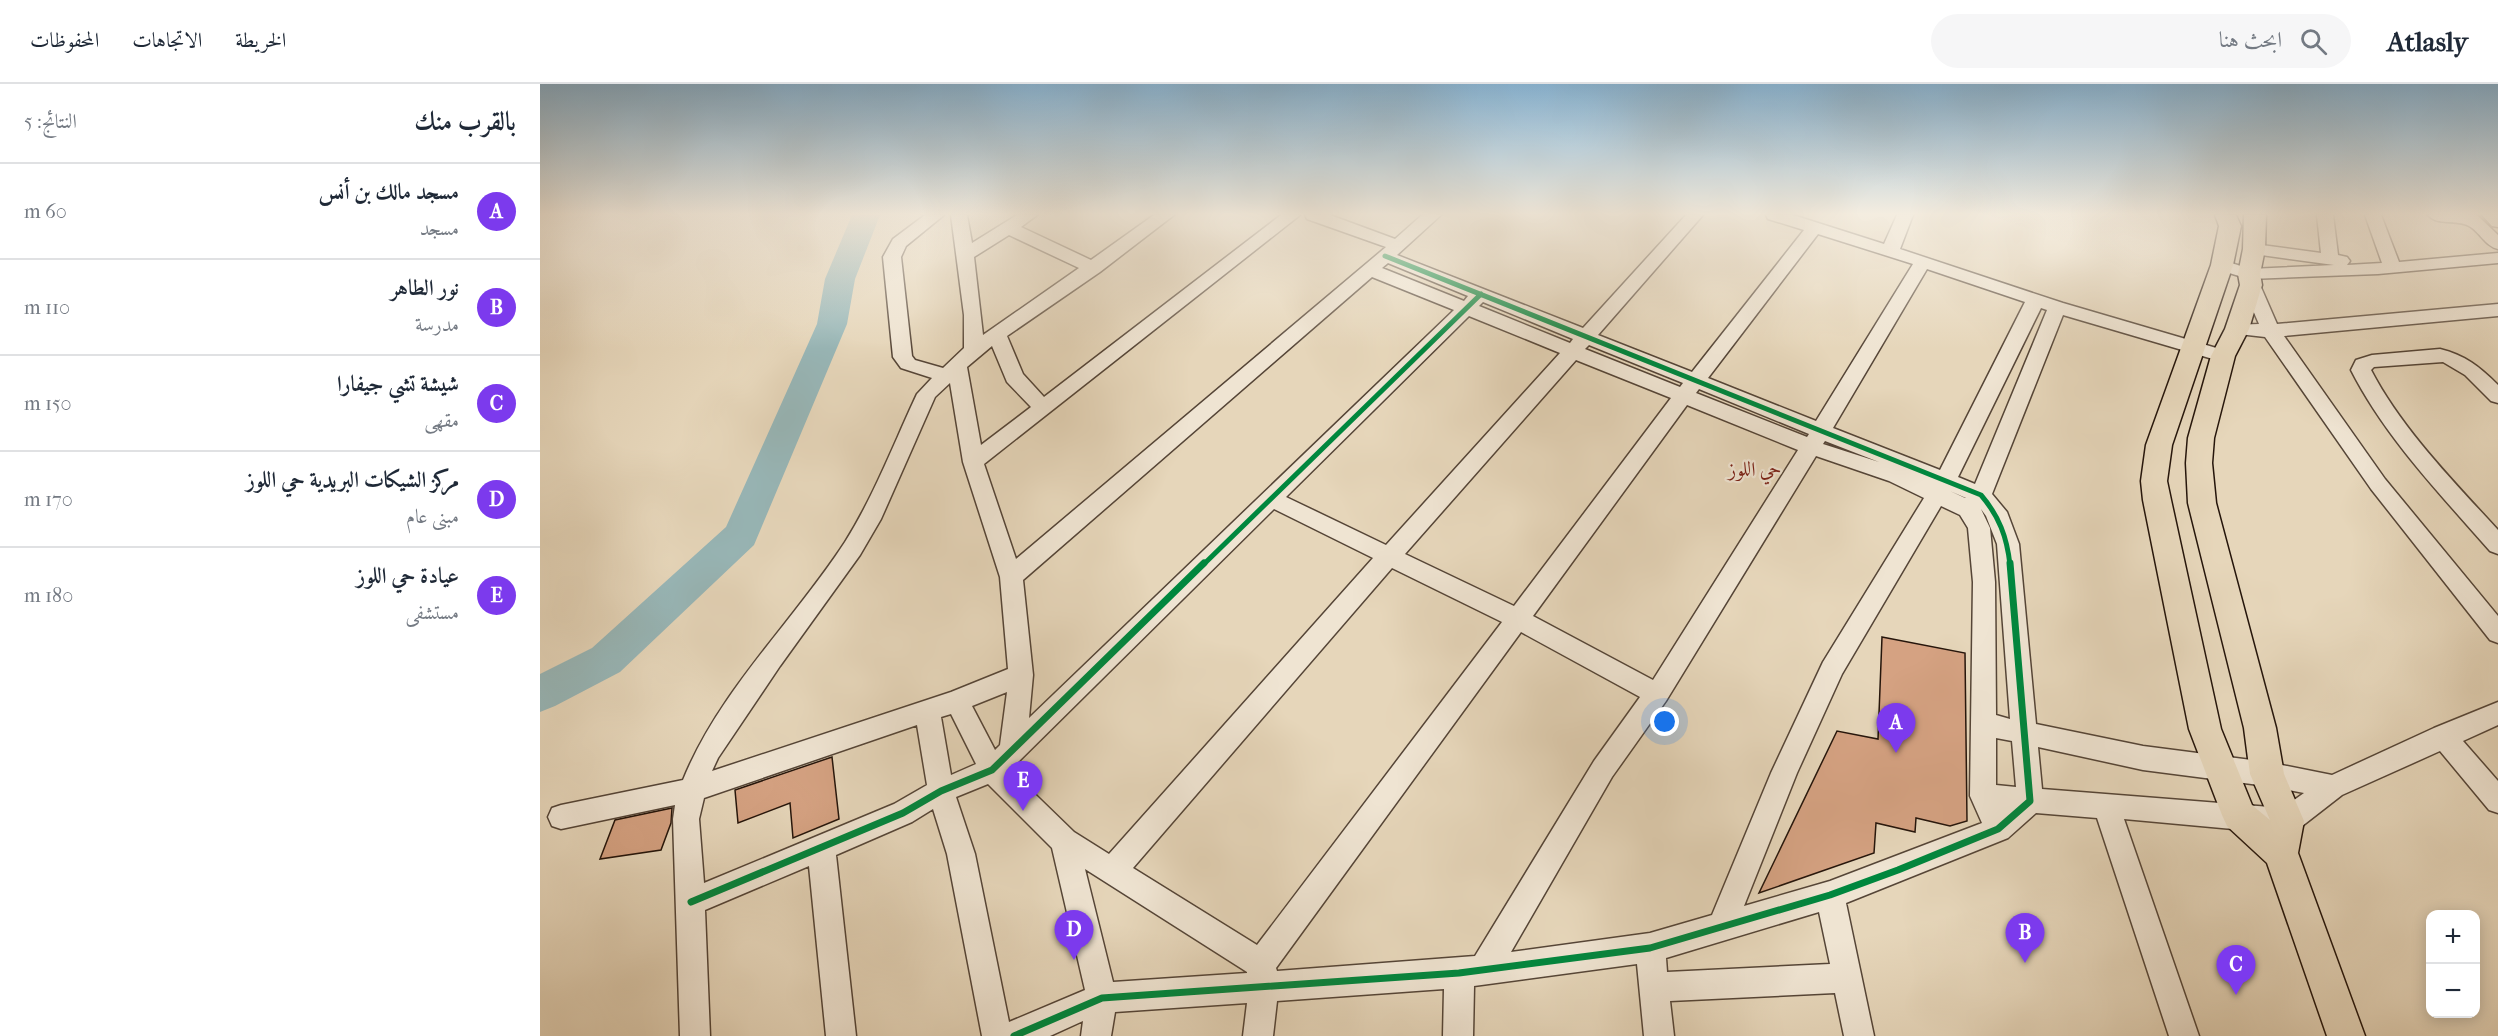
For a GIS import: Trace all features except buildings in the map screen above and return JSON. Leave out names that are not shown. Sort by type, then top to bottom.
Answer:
[{"type":"main road","points":[[2223,259],[2159,445],[2154,481],[2205,729],[2240,815],[2284,837]]},
{"type":"main road","points":[[2252,259],[2237,329],[2223,356],[2201,438],[2199,463],[2202,503],[2260,729],[2267,774],[2284,837],[2346,1036]]},
{"type":"main road","points":[[2154,481],[2201,487]]},
{"type":"street","points":[[892,259],[903,357],[908,364],[959,364]]},
{"type":"street","points":[[967,259],[973,315],[959,364],[973,462],[1011,577],[1021,675],[1002,761]]},
{"type":"street","points":[[1076,259],[1094,268]]},
{"type":"street","points":[[694,1036],[691,902],[686,819],[692,789],[706,752],[852,549],[870,519],[927,394],[959,364],[997,334],[1106,259]]},
{"type":"street","points":[[973,462],[1235,259]]},
{"type":"street","points":[[1011,577],[1381,259]]},
{"type":"street","points":[[1389,259],[1474,301],[1816,439],[1900,470],[1996,512],[2008,544],[2030,801]]},
{"type":"street","points":[[1113,870],[1389,556],[1656,259]]},
{"type":"street","points":[[1258,1036],[1262,976],[1518,619],[1790,259]]},
{"type":"street","points":[[1915,259],[2057,307],[2223,356]]},
{"type":"street","points":[[2251,270],[2321,259]]},
{"type":"street","points":[[2338,259],[2385,268]]},
{"type":"street","points":[[2383,259],[2385,268]]},
{"type":"street","points":[[2222,265],[2251,270],[2385,268],[2482,259]]},
{"type":"street","points":[[1458,1036],[1471,971],[1603,769],[1657,694],[1923,262]]},
{"type":"street","points":[[2251,270],[2271,331],[2378,484],[2498,633]]},
{"type":"street","points":[[1722,926],[1784,773],[1832,669],[1941,487],[2036,299]]},
{"type":"street","points":[[691,902],[903,813],[941,791],[1002,761],[1474,301]]},
{"type":"street","points":[[1998,829],[1983,796],[1984,582],[1975,502],[2057,307]]},
{"type":"street","points":[[2237,329],[2271,331],[2498,310]]},
{"type":"street","points":[[997,334],[1014,377],[1043,408]]},
{"type":"street","points":[[2014,343],[2040,351]]},
{"type":"street","points":[[2498,396],[2467,366],[2449,356],[2372,361],[2363,364],[2361,370],[2390,415],[2439,478],[2498,545]]},
{"type":"street","points":[[1270,498],[1518,619],[1657,694]]},
{"type":"street","points":[[561,818],[692,789],[957,700],[1021,675]]},
{"type":"street","points":[[957,700],[1064,841],[1113,870],[1262,976]]},
{"type":"street","points":[[927,710],[941,791],[961,854],[998,1036]]},
{"type":"street","points":[[2284,837],[2333,787],[2498,713]]},
{"type":"street","points":[[1984,724],[2143,758],[2220,770],[2267,774],[2333,787]]},
{"type":"street","points":[[2443,736],[2498,801]]},
{"type":"street","points":[[1983,796],[2107,808],[2240,815]]},
{"type":"street","points":[[1014,1036],[1102,998],[1262,976],[1471,971],[1650,948],[1830,895],[1898,870],[1998,829],[2030,801]]},
{"type":"street","points":[[2107,808],[2184,1036]]},
{"type":"street","points":[[1064,841],[1102,998],[1096,1036]]},
{"type":"street","points":[[821,847],[841,1036]]},
{"type":"street","points":[[1830,895],[1859,1036]]},
{"type":"street","points":[[1650,948],[1659,1036]]},
{"type":"street","points":[[1655,987],[1846,978]]},
{"type":"waterway","points":[[540,694],[606,660],[741,535],[832,324],[840,279],[848,259]]},
{"type":"cycle path","points":[[1014,1036],[1102,998],[1459,973],[1650,948],[1830,895],[1898,870],[1998,829],[2030,801],[2008,544],[1996,512],[1981,495],[1394,259]]},
{"type":"cycle path","points":[[691,902],[903,813],[941,791],[992,770],[1481,294]]},
{"type":"place","name":"مسجد مالك بن أنس","points":[[1896,753]]},
{"type":"place","name":"عيادة حي اللوز","points":[[1023,811]]},
{"type":"place","name":"مركز الشيكات البريدية حي اللوز","points":[[1074,960]]},
{"type":"place","name":"نور الطاهر","points":[[2025,963]]},
{"type":"place","name":"شيشة تشي جيفارا","points":[[2236,995]]},
{"type":"district","name":"حي اللوز","points":[[1755,469]]}]
